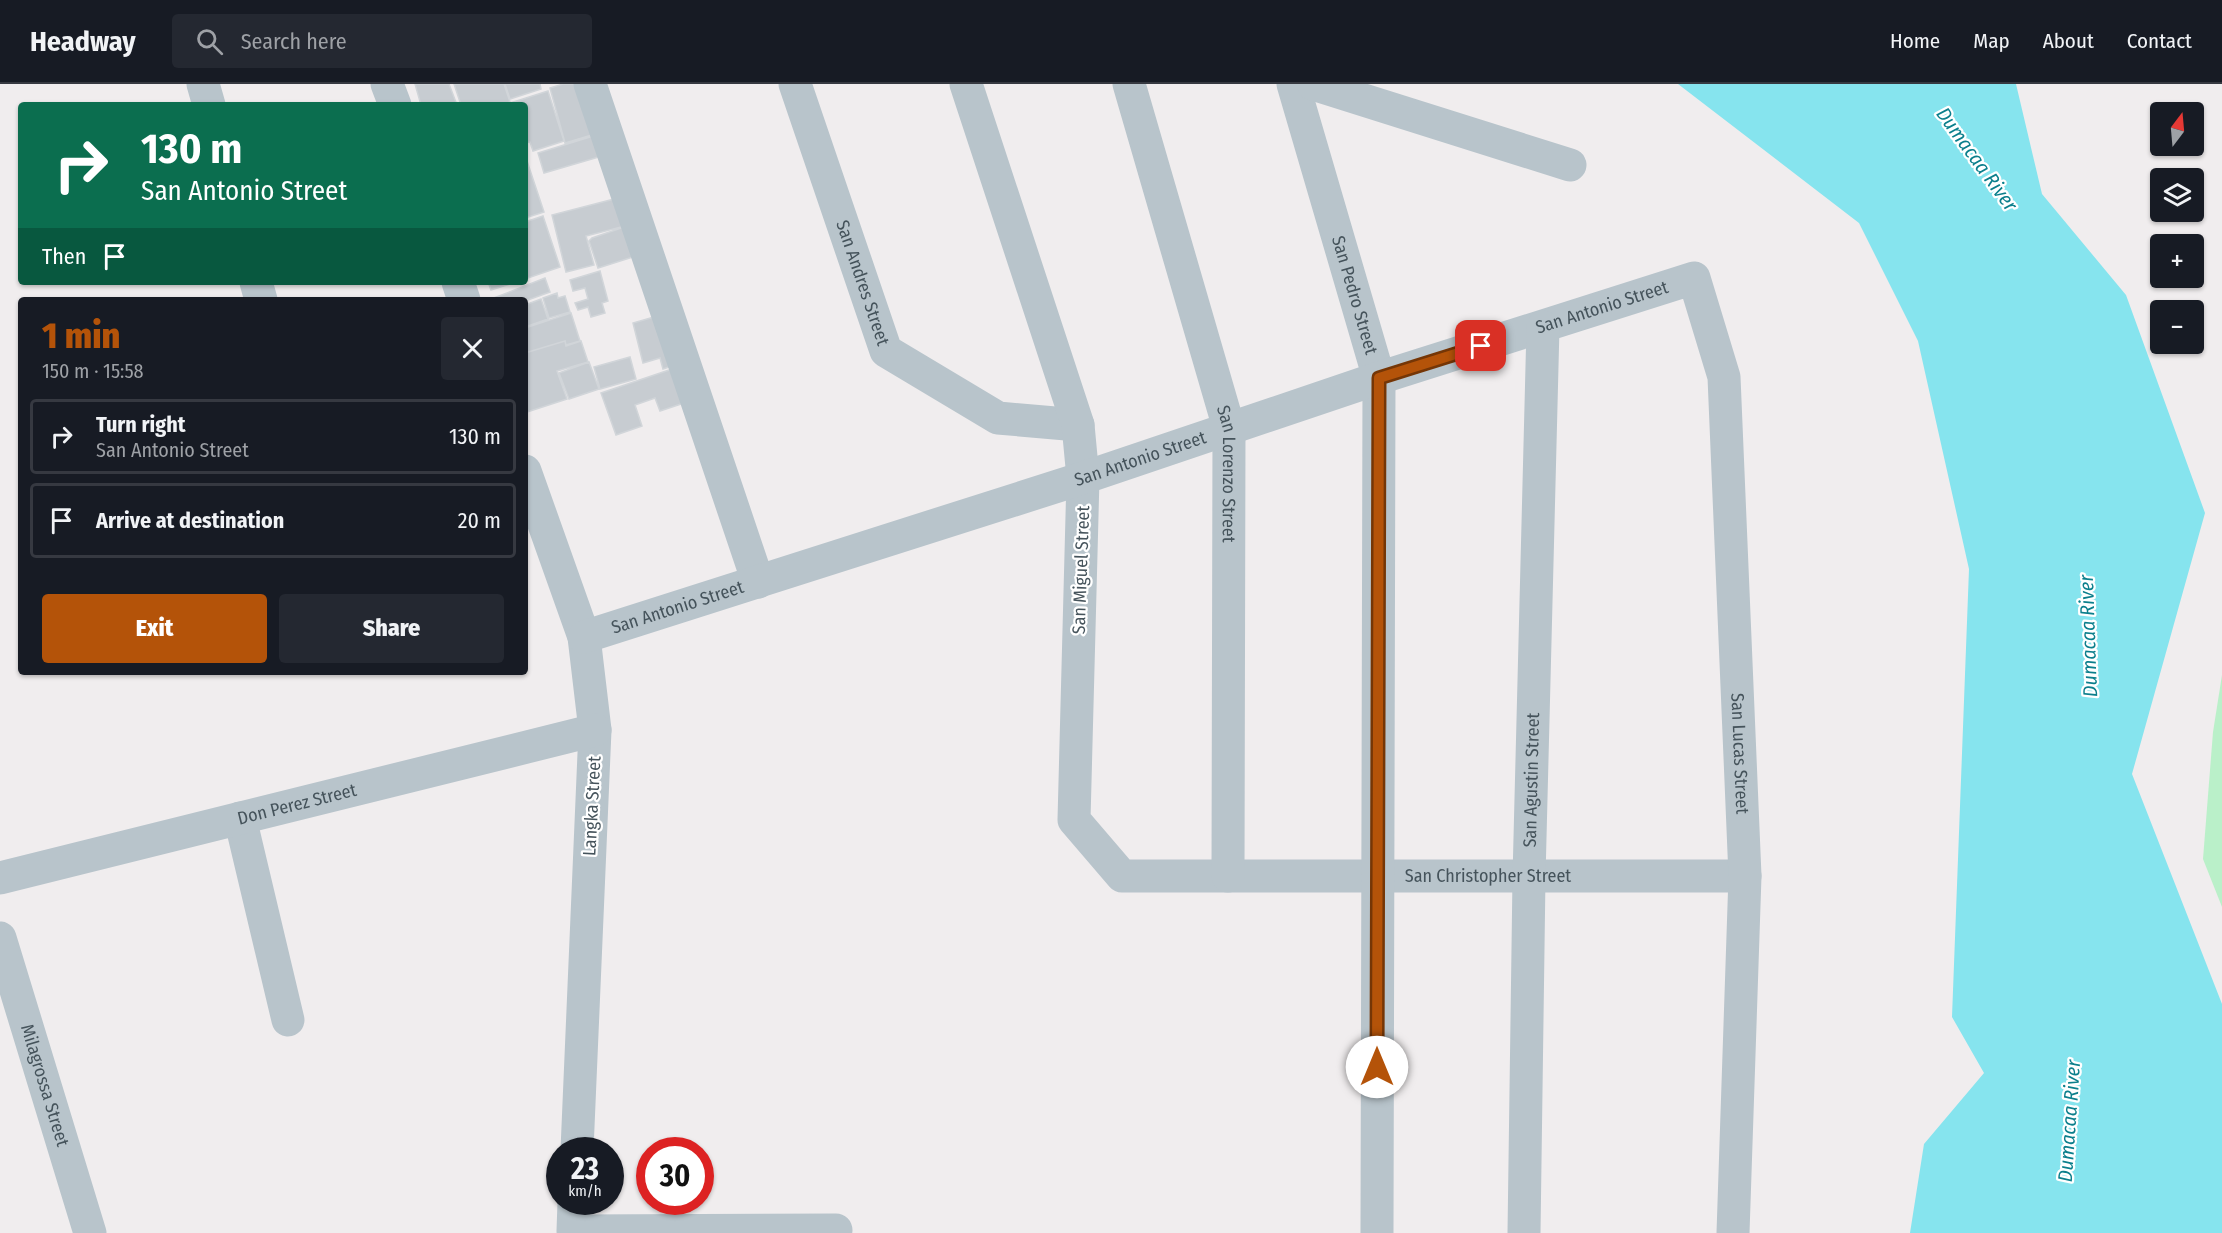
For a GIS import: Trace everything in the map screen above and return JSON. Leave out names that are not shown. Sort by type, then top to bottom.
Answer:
[{"type":"street","points":[[203,84],[207,102]]},
{"type":"street","points":[[387,84],[394,102]]},
{"type":"street","points":[[590,84],[758,582]]},
{"type":"street","name":"San Andres Street","points":[[795,84],[886,351],[998,418],[1078,426]]},
{"type":"street","name":"San Miguel Street","points":[[966,84],[1078,426],[1083,478],[1074,820],[1122,876]]},
{"type":"street","name":"San Lorenzo Street","points":[[1129,84],[1229,428],[1228,876]]},
{"type":"street","name":"San Pedro Street","points":[[1293,84],[1379,378],[1377,1233]]},
{"type":"street","points":[[1313,84],[1570,165]]},
{"type":"street","name":"San Antonio Street","points":[[584,637],[1083,478],[1379,378],[1694,278]]},
{"type":"street","name":"San Lucas Street","points":[[1694,278],[1724,377],[1745,876],[1733,1233]]},
{"type":"street","name":"San Agustin Street","points":[[1524,1233],[1529,877],[1542,327]]},
{"type":"street","name":"Langka Street","points":[[528,479],[584,637],[595,730],[578,1137]]},
{"type":"street","name":"Don Perez Street","points":[[0,878],[595,730]]},
{"type":"street","points":[[240,818],[288,1020]]},
{"type":"street","name":"San Christopher Street","points":[[1122,876],[1745,876]]},
{"type":"street","name":"Milagrossa Street","points":[[0,938],[90,1233]]},
{"type":"street","points":[[574,1215],[573,1231],[836,1230]]},
{"type":"green space","points":[[2222,675],[2222,907],[2203,859],[2213,732]]},
{"type":"water","name":"Dumacaa River","points":[[1678,84],[2016,84],[2042,194],[2126,295],[2205,513],[2132,774],[2222,1004],[2222,1233],[1910,1233],[1924,1144],[1984,1073],[1952,1017],[1969,569],[1918,341],[1859,223]]},
{"type":"building","points":[[415,84],[449,84],[456,102],[420,102]]},
{"type":"building","points":[[454,84],[504,84],[510,102],[460,102]]},
{"type":"building","points":[[505,84],[540,84],[541,89],[510,99]]},
{"type":"building","points":[[563,84],[588,84],[602,132],[565,143],[550,88]]},
{"type":"building","points":[[548,91],[564,141],[533,151],[530,142],[528,142],[528,102],[513,102]]},
{"type":"building","points":[[603,133],[609,154],[544,173],[538,153]]},
{"type":"building","points":[[528,164],[544,212],[528,217]]},
{"type":"building","points":[[622,197],[629,225],[586,236],[594,265],[566,272],[552,215]]},
{"type":"building","points":[[543,216],[560,267],[528,278],[528,221]]},
{"type":"building","points":[[627,226],[636,256],[598,268],[589,241]]},
{"type":"building","points":[[600,271],[608,301],[602,303],[605,313],[591,317],[588,307],[578,310],[575,303],[588,299],[585,288],[573,291],[570,280]]},
{"type":"building","points":[[545,278],[550,292],[528,300],[528,297],[497,297],[528,285]]},
{"type":"building","points":[[489,285],[507,285],[491,290]]},
{"type":"building","points":[[557,293],[558,298],[565,296],[570,312],[549,318],[543,298]]},
{"type":"building","points":[[541,299],[548,319],[528,326],[528,304]]},
{"type":"building","points":[[571,313],[580,341],[566,345],[565,341],[528,352],[528,327]]},
{"type":"building","points":[[661,315],[672,366],[663,369],[660,358],[643,363],[633,323]]},
{"type":"building","points":[[565,341],[566,346],[581,341],[588,362],[557,371],[567,399],[528,412],[528,352]]},
{"type":"building","points":[[630,357],[636,379],[600,389],[594,367]]},
{"type":"building","points":[[589,362],[599,389],[569,399],[559,373]]},
{"type":"building","points":[[681,366],[693,400],[660,411],[655,398],[635,405],[642,426],[616,435],[601,393]]},
{"type":"route","points":[[1377,1067],[1379,378],[1481,346]]}]
